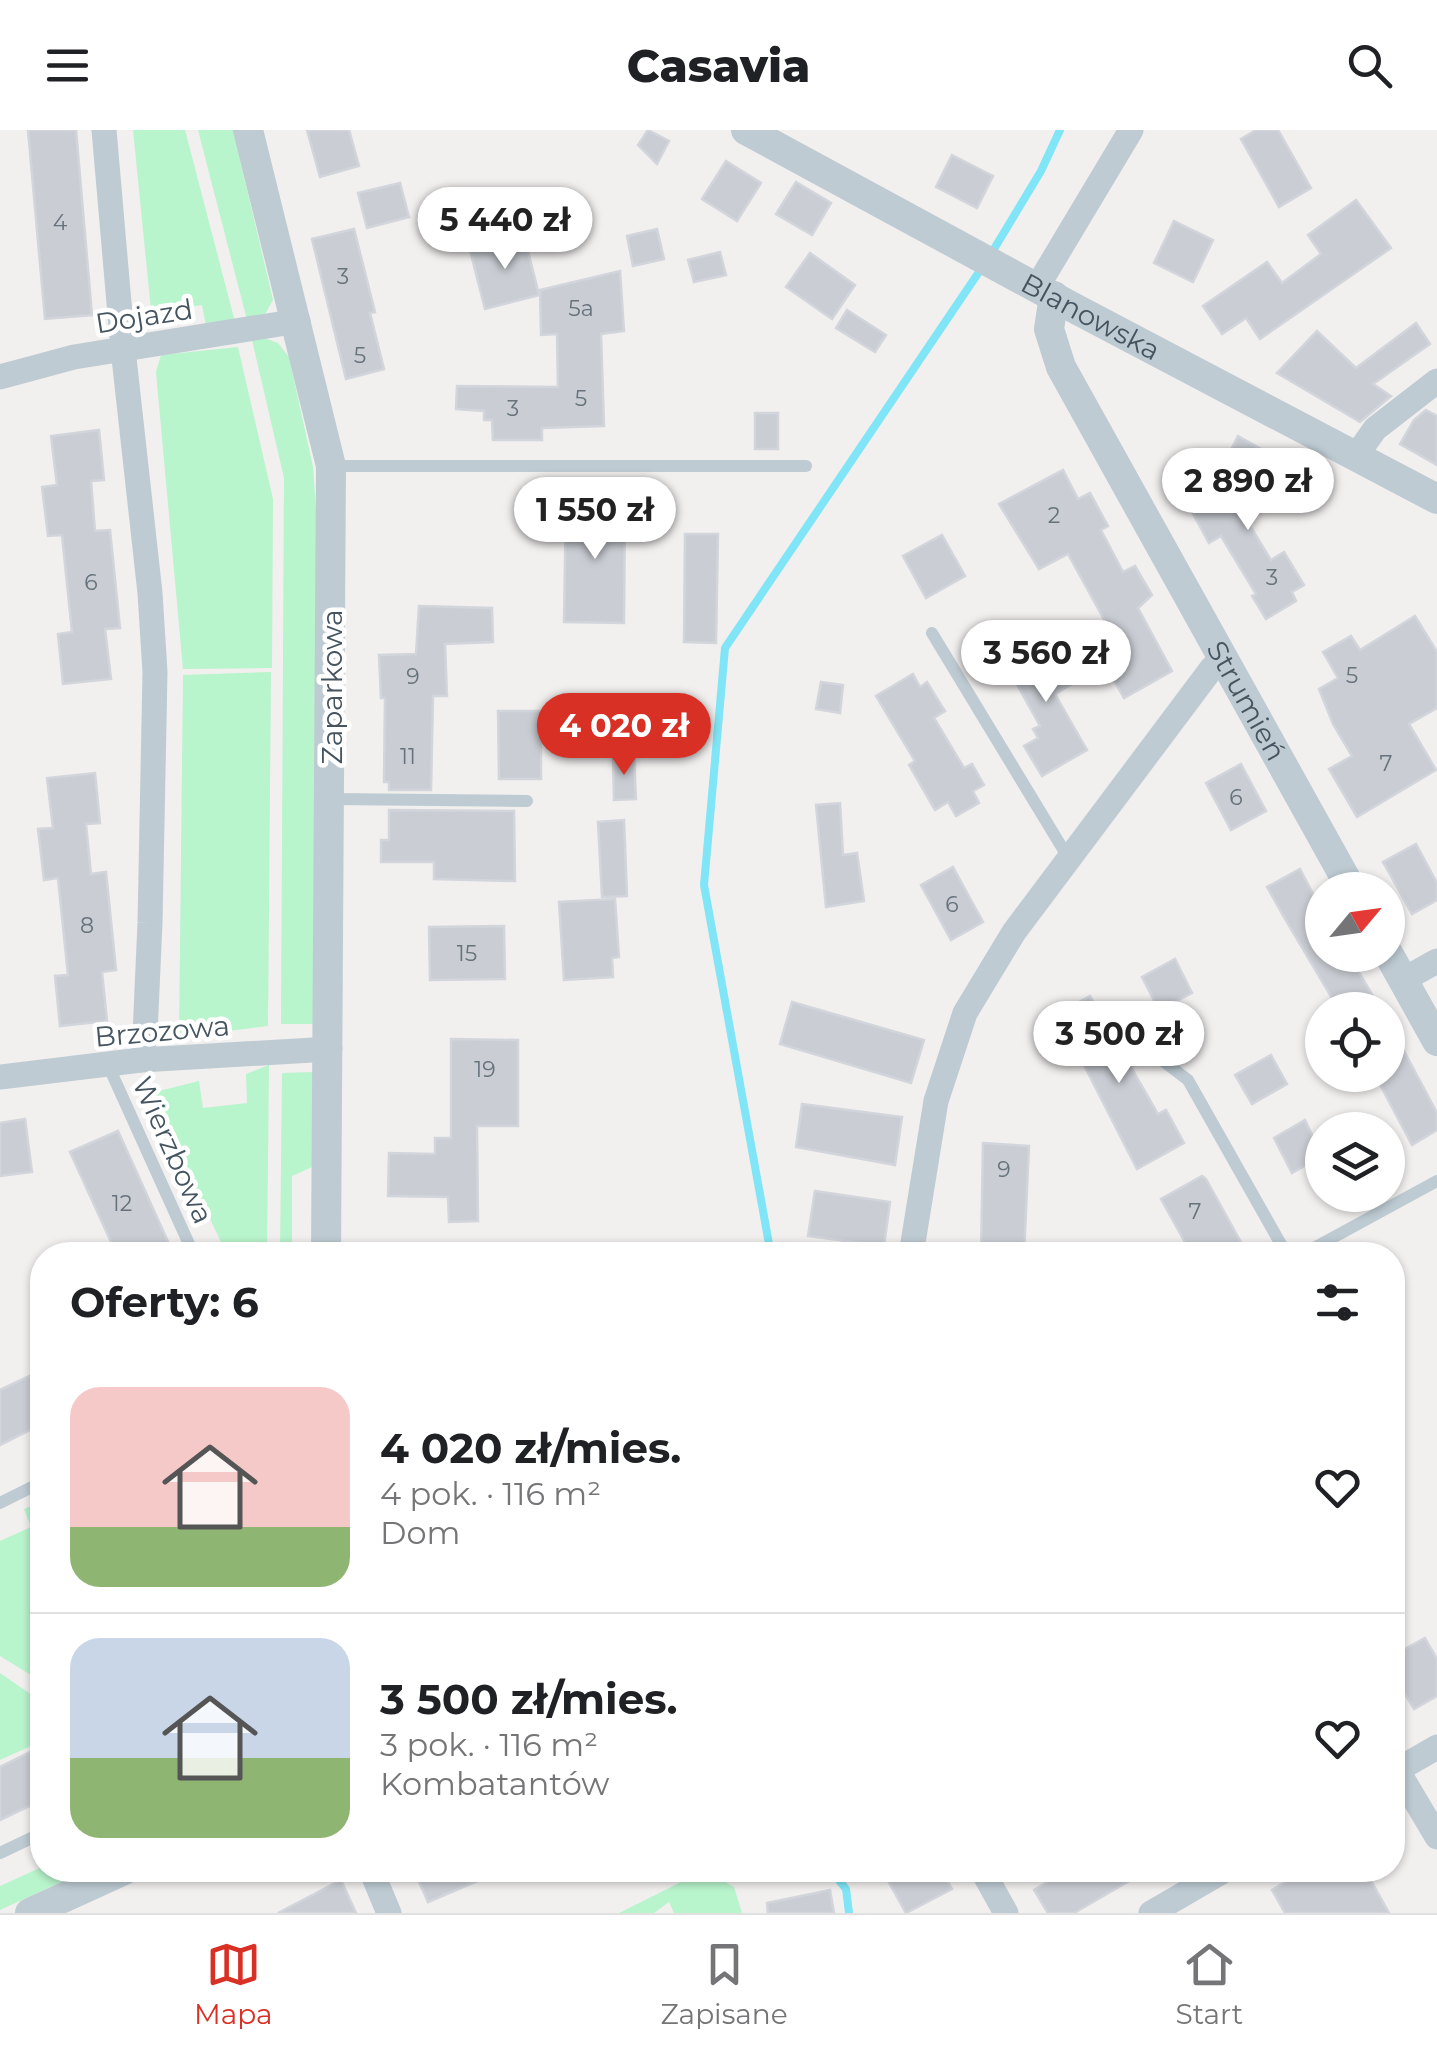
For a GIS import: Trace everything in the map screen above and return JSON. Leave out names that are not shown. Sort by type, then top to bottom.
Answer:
[{"type":"street","points":[[104,130],[155,672],[148,978],[141,1060]]},
{"type":"street","name":"Zaparkowa","points":[[248,130],[332,466],[326,1242]]},
{"type":"street","name":"Blanowska","points":[[746,130],[1437,499]]},
{"type":"street","points":[[1046,292],[1131,130]]},
{"type":"street","name":"Strumień","points":[[1046,292],[1049,330],[1062,367],[1342,872]]},
{"type":"street","name":"Dojazd","points":[[0,376],[74,357],[298,322]]},
{"type":"street","points":[[1356,456],[1375,428],[1437,380]]},
{"type":"street","points":[[913,1242],[936,1101],[965,1013],[1014,932],[1222,659]]},
{"type":"street","points":[[1403,980],[1437,961]]},
{"type":"street","points":[[1399,972],[1437,1041]]},
{"type":"street","name":"Brzozowa","points":[[0,1077],[141,1060],[330,1049]]},
{"type":"street","points":[[1405,1763],[1437,1747]]},
{"type":"street","points":[[1405,1786],[1437,1837]]},
{"type":"street","points":[[30,1913],[98,1882]]},
{"type":"street","points":[[375,1882],[389,1913]]},
{"type":"street","points":[[989,1882],[1006,1913]]},
{"type":"street","points":[[1151,1913],[1204,1882]]},
{"type":"lane","points":[[332,466],[806,466]]},
{"type":"lane","points":[[932,632],[1069,859]]},
{"type":"lane","points":[[331,798],[527,800]]},
{"type":"lane","points":[[1146,1048],[1188,1080],[1280,1242]]},
{"type":"lane","name":"Wierzbowa","points":[[108,1065],[188,1242]]},
{"type":"lane","points":[[1325,1242],[1437,1180]]},
{"type":"lane","points":[[0,1503],[30,1488]]},
{"type":"lane","points":[[0,1853],[30,1839]]},
{"type":"green space","points":[[133,130],[185,130],[235,322],[206,326],[202,305],[181,308],[178,316],[152,320]]},
{"type":"green space","points":[[198,130],[233,130],[273,300],[265,314],[247,320]]},
{"type":"green space","points":[[264,338],[278,343],[289,357],[313,467],[317,524],[313,1024],[281,1024],[284,478],[252,340]]},
{"type":"green space","points":[[238,347],[273,499],[272,668],[183,669],[156,372],[161,355]]},
{"type":"green space","points":[[271,672],[268,1026],[179,1037],[183,675]]},
{"type":"green space","points":[[269,1065],[267,1242],[221,1242],[151,1093],[199,1081],[203,1108],[247,1103],[246,1074]]},
{"type":"green space","points":[[314,1072],[312,1167],[292,1176],[292,1242],[280,1242],[282,1073]]},
{"type":"green space","points":[[30,1527],[30,1675],[0,1656],[0,1541]]},
{"type":"green space","points":[[0,1673],[30,1694],[30,1746],[0,1760]]},
{"type":"green space","points":[[30,1872],[30,1882],[61,1882],[0,1910],[0,1886]]},
{"type":"green space","points":[[681,1882],[725,1882],[734,1887],[742,1913],[674,1913],[669,1902],[654,1913],[619,1913]]},
{"type":"building","points":[[28,130],[76,130],[92,315],[45,319]]},
{"type":"building","points":[[307,130],[349,130],[359,166],[320,177]]},
{"type":"building","points":[[648,130],[669,141],[657,164],[638,145]]},
{"type":"building","points":[[1256,130],[1278,130],[1311,188],[1279,207],[1241,139]]},
{"type":"building","points":[[952,155],[993,176],[977,208],[936,187]]},
{"type":"building","points":[[726,161],[761,183],[737,221],[702,199]]},
{"type":"building","points":[[796,182],[831,203],[812,235],[776,214]]},
{"type":"building","points":[[400,183],[409,217],[367,228],[358,193]]},
{"type":"building","points":[[1356,200],[1391,248],[1260,339],[1246,318],[1222,334],[1203,306],[1267,262],[1282,283],[1321,254],[1308,235]]},
{"type":"building","points":[[1174,221],[1213,240],[1193,282],[1154,263]]},
{"type":"building","points":[[354,229],[375,312],[370,313],[384,369],[346,379],[312,239]]},
{"type":"building","points":[[657,229],[664,259],[633,266],[627,236]]},
{"type":"building","points":[[524,235],[539,295],[485,309],[470,250]]},
{"type":"building","points":[[720,252],[726,275],[694,282],[688,260]]},
{"type":"building","points":[[810,253],[855,285],[832,319],[786,287]]},
{"type":"building","points":[[620,271],[624,331],[601,334],[604,426],[542,428],[542,440],[493,440],[492,420],[484,420],[484,411],[456,409],[457,386],[558,387],[557,334],[541,335],[540,290]]},
{"type":"building","points":[[847,310],[886,335],[875,352],[836,328]]},
{"type":"building","points":[[1416,323],[1430,344],[1373,384],[1391,396],[1360,422],[1277,373],[1317,331],[1356,368]]},
{"type":"building","points":[[1426,410],[1437,416],[1437,465],[1400,444],[1414,420]]},
{"type":"building","points":[[755,413],[778,413],[778,449],[755,449]]},
{"type":"building","points":[[99,430],[104,480],[91,481],[95,531],[110,530],[120,628],[105,629],[111,679],[63,684],[58,634],[72,632],[62,535],[48,536],[42,487],[57,485],[51,436]]},
{"type":"building","points":[[1238,436],[1270,454],[1243,506],[1250,519],[1247,521],[1271,560],[1284,552],[1304,585],[1292,592],[1296,601],[1266,619],[1252,596],[1256,594],[1221,536],[1209,543],[1191,510],[1245,480],[1222,468]]},
{"type":"building","points":[[1063,470],[1078,499],[1090,493],[1108,526],[1101,530],[1123,572],[1135,566],[1152,595],[1138,608],[1172,671],[1124,698],[1100,656],[1118,645],[1068,554],[1039,569],[999,504]]},
{"type":"building","points":[[566,501],[625,502],[624,623],[564,622]]},
{"type":"building","points":[[685,534],[718,534],[716,643],[684,642]]},
{"type":"building","points":[[942,535],[965,576],[926,598],[903,556]]},
{"type":"building","points":[[419,606],[492,608],[493,642],[445,644],[447,696],[433,696],[431,790],[389,790],[389,782],[384,782],[385,698],[381,698],[379,655],[416,654]]},
{"type":"building","points":[[1415,616],[1437,652],[1437,708],[1409,724],[1436,770],[1357,817],[1329,769],[1352,756],[1319,689],[1338,678],[1323,652],[1351,636],[1360,650]]},
{"type":"building","points":[[1045,636],[1072,684],[1055,694],[1087,750],[1042,776],[1024,746],[1038,738],[1033,729],[1040,726],[1003,659]]},
{"type":"building","points":[[913,674],[920,687],[927,682],[945,711],[934,718],[964,768],[972,764],[984,785],[973,791],[979,803],[956,816],[948,802],[935,810],[909,765],[915,761],[876,696]]},
{"type":"building","points":[[821,682],[843,685],[840,713],[816,709]]},
{"type":"building","points":[[498,711],[541,711],[541,779],[499,779]]},
{"type":"building","points":[[634,756],[636,799],[614,800],[613,757]]},
{"type":"building","points":[[1241,764],[1266,811],[1231,830],[1206,783]]},
{"type":"building","points":[[95,773],[100,823],[86,824],[91,874],[106,872],[116,970],[102,972],[107,1021],[60,1026],[55,976],[68,975],[58,878],[44,880],[38,829],[53,828],[47,778]]},
{"type":"building","points":[[840,803],[843,855],[857,853],[864,901],[826,907],[816,805]]},
{"type":"building","points":[[389,810],[514,811],[515,881],[434,879],[434,862],[381,862],[381,840],[389,840]]},
{"type":"building","points":[[624,820],[627,896],[602,897],[598,822]]},
{"type":"building","points":[[1416,844],[1437,883],[1437,900],[1412,914],[1405,901],[1405,872],[1389,872],[1383,862]]},
{"type":"building","points":[[953,867],[983,922],[951,940],[921,885]]},
{"type":"building","points":[[1300,869],[1305,879],[1305,953],[1284,917],[1267,887]]},
{"type":"building","points":[[615,899],[619,957],[612,958],[613,977],[564,980],[559,902]]},
{"type":"building","points":[[504,926],[505,979],[430,980],[429,927]]},
{"type":"building","points":[[1175,959],[1192,993],[1159,1010],[1142,977]]},
{"type":"building","points":[[1317,972],[1359,972],[1371,992],[1328,992]]},
{"type":"building","points":[[1090,996],[1158,1114],[1166,1110],[1184,1143],[1137,1169],[1058,1014]]},
{"type":"building","points":[[792,1002],[924,1040],[911,1083],[780,1044]]},
{"type":"building","points":[[451,1039],[518,1040],[518,1126],[477,1126],[478,1221],[449,1222],[448,1197],[388,1196],[389,1153],[435,1154],[435,1138],[451,1138]]},
{"type":"building","points":[[1405,1053],[1437,1113],[1437,1130],[1412,1145],[1405,1132],[1405,1112],[1395,1112],[1384,1092],[1405,1092]]},
{"type":"building","points":[[1271,1055],[1287,1084],[1252,1104],[1235,1075]]},
{"type":"building","points":[[802,1104],[902,1117],[895,1165],[796,1147]]},
{"type":"building","points":[[25,1119],[32,1172],[0,1176],[0,1123]]},
{"type":"building","points":[[1305,1120],[1305,1166],[1292,1173],[1274,1138]]},
{"type":"building","points":[[118,1131],[168,1242],[111,1242],[70,1152]]},
{"type":"building","points":[[983,1143],[1029,1146],[1025,1242],[981,1242]]},
{"type":"building","points":[[1202,1176],[1241,1242],[1185,1242],[1161,1199]]},
{"type":"building","points":[[815,1191],[890,1202],[885,1242],[808,1236]]},
{"type":"building","points":[[30,1376],[30,1430],[0,1445],[0,1390]]},
{"type":"building","points":[[1425,1638],[1437,1659],[1437,1696],[1414,1709],[1405,1694],[1405,1649]]},
{"type":"building","points":[[30,1752],[30,1806],[0,1820],[0,1767]]},
{"type":"building","points":[[342,1882],[356,1913],[278,1913]]},
{"type":"building","points":[[419,1882],[475,1882],[428,1902]]},
{"type":"building","points":[[889,1882],[948,1882],[952,1889],[906,1913]]},
{"type":"building","points":[[1048,1882],[1127,1882],[1074,1913],[1048,1913],[1034,1890]]},
{"type":"building","points":[[1286,1882],[1372,1882],[1389,1913],[1285,1913],[1272,1890]]},
{"type":"building","points":[[830,1890],[834,1913],[768,1913],[767,1903]]},
{"type":"waterway","points":[[991,254],[1041,171],[1060,130]]},
{"type":"waterway","points":[[769,1242],[704,885],[725,648],[983,266]]},
{"type":"waterway","points":[[840,1882],[846,1889],[849,1913]]}]
